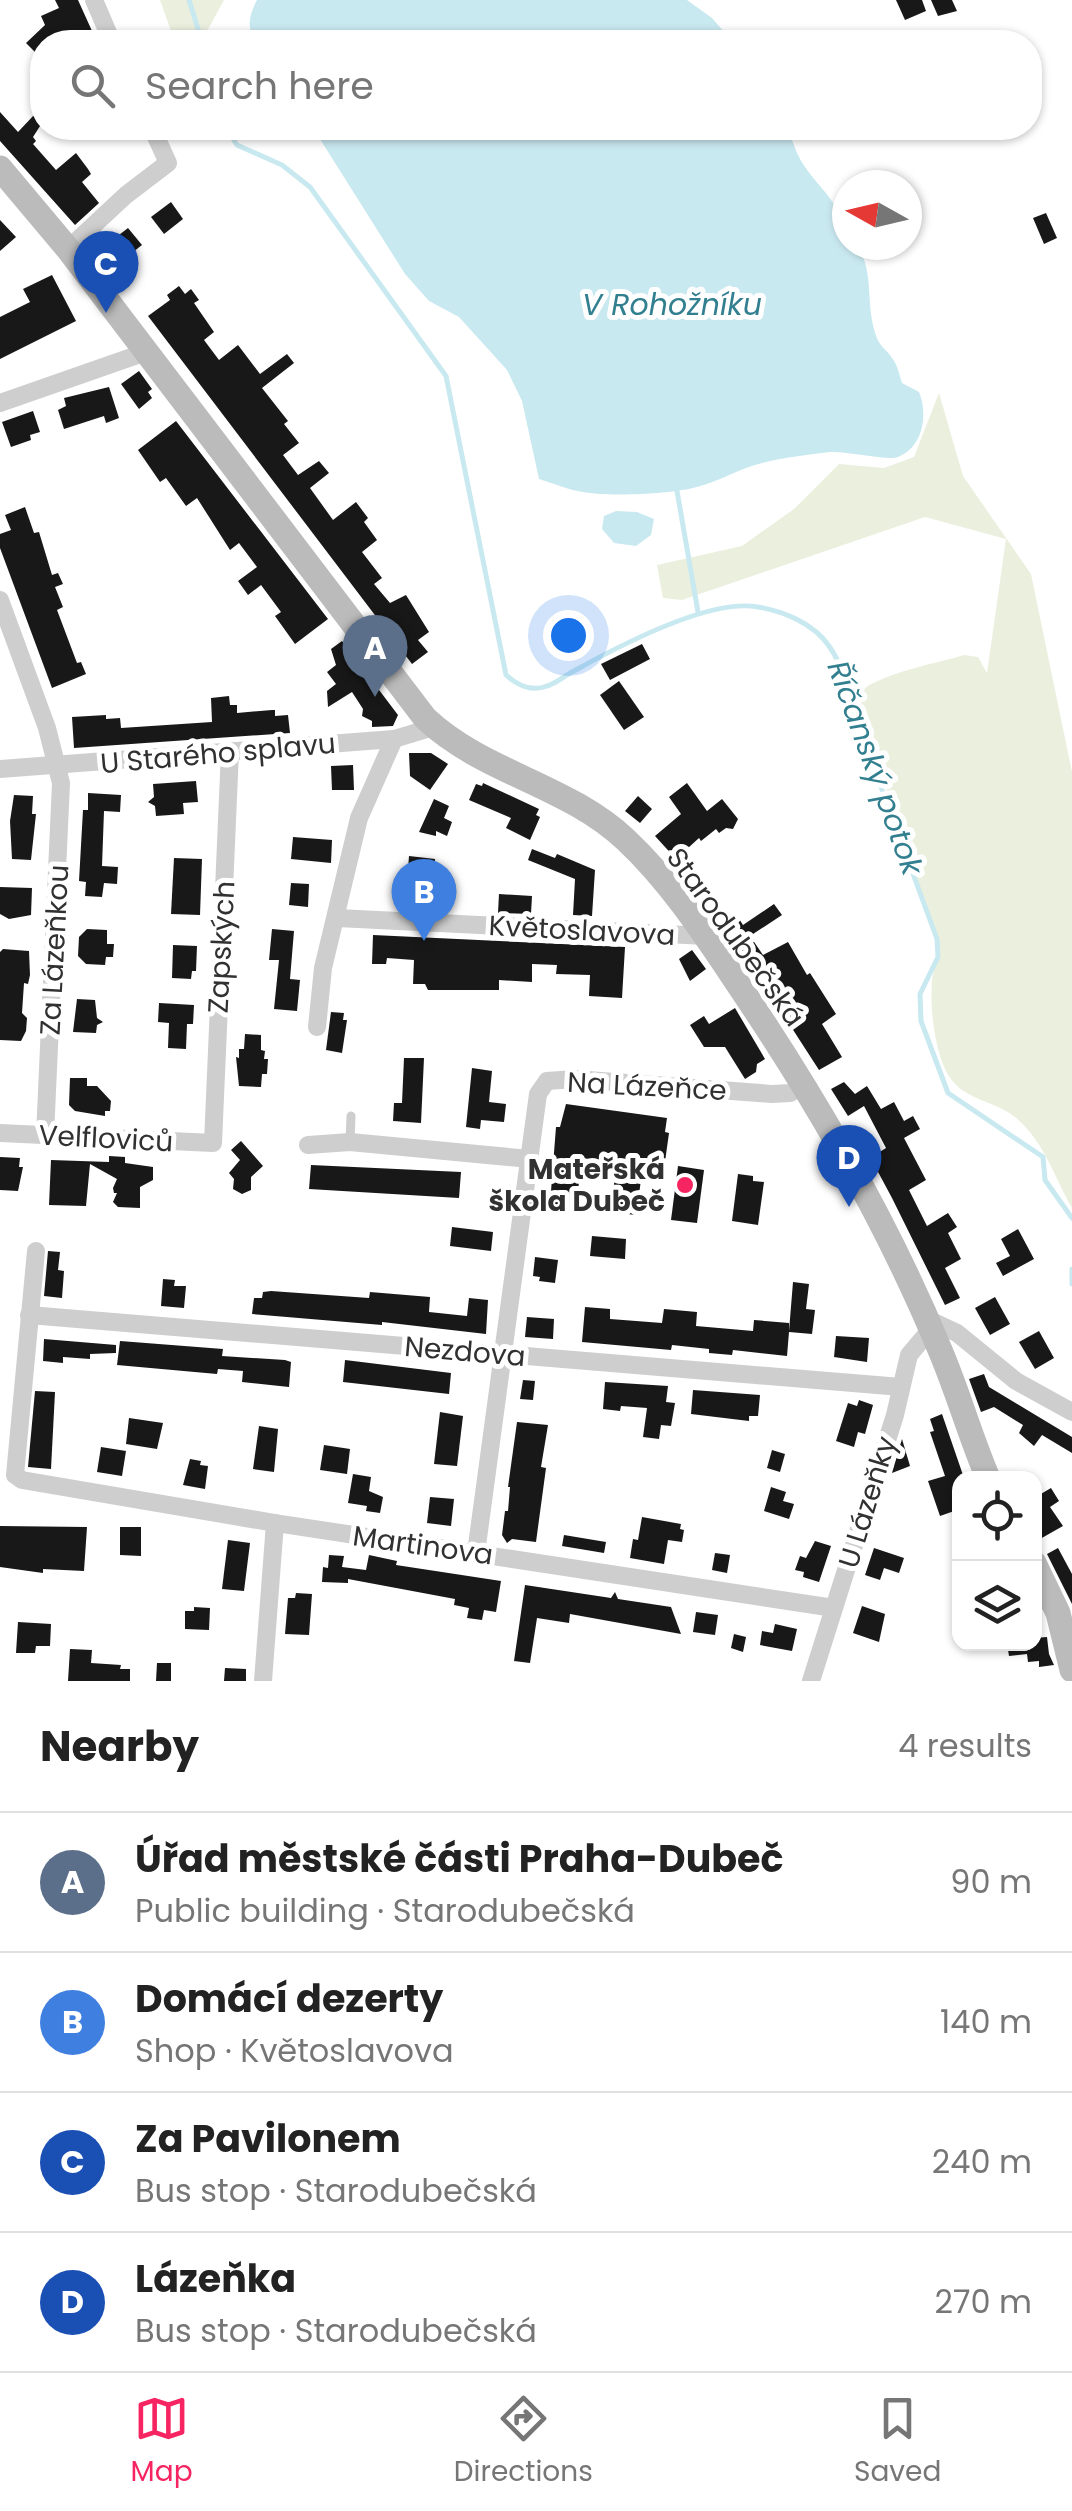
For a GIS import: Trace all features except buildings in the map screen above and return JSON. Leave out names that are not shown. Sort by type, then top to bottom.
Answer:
[{"type":"street","points":[[94,0],[107,30]]},
{"type":"street","points":[[68,248],[168,162],[158,140]]},
{"type":"street","name":"Starodubečská","points":[[0,170],[68,248],[434,728],[478,756],[602,820],[638,852],[706,936],[803,1086],[868,1199],[930,1326],[985,1471]]},
{"type":"street","points":[[0,404],[146,352]]},
{"type":"street","name":"Za Lázeňkou","points":[[0,600],[61,783],[45,1135]]},
{"type":"street","name":"U Starého splavu","points":[[0,768],[394,739],[434,728]]},
{"type":"street","points":[[317,1027],[324,968],[359,818],[394,739]]},
{"type":"street","name":"Zapských","points":[[212,1143],[230,751]]},
{"type":"street","name":"Květoslavova","points":[[337,918],[706,936]]},
{"type":"street","name":"Na Lázeňce","points":[[476,1553],[538,1094],[547,1081],[772,1094],[790,1093],[803,1086]]},
{"type":"street","name":"Velfloviců","points":[[0,1133],[212,1143]]},
{"type":"street","points":[[308,1145],[350,1142],[530,1159]]},
{"type":"street","points":[[29,1315],[36,1251]]},
{"type":"street","name":"Nezdova","points":[[29,1315],[901,1387]]},
{"type":"street","name":"Martinova","points":[[29,1315],[15,1474],[22,1480],[275,1523],[834,1608]]},
{"type":"street","points":[[930,1326],[957,1333],[1016,1381],[1072,1412]]},
{"type":"street","name":"U Lázeňky","points":[[811,1681],[909,1355],[930,1326]]},
{"type":"street","points":[[263,1681],[275,1523]]},
{"type":"street","points":[[1042,1575],[1063,1607],[1072,1670]]},
{"type":"lane","points":[[350,1142],[352,1116]]},
{"type":"green space","points":[[160,0],[224,0],[208,30],[171,30]]},
{"type":"green space","points":[[939,393],[963,476],[1031,574],[1072,772],[1072,1208],[1041,1148],[1025,1127],[1006,1111],[959,1088],[946,1071],[932,1015],[938,943],[855,697],[890,676],[964,655],[978,657],[987,673],[1006,539],[925,517],[682,600],[663,598],[657,565],[742,546],[794,509],[839,464],[884,468],[914,457]]},
{"type":"water","points":[[257,0],[687,0],[722,30],[251,30]]},
{"type":"water","name":"V Rohožníku","points":[[321,140],[792,140],[803,164],[832,201],[832,260],[863,260],[876,336],[895,363],[902,383],[919,392],[922,429],[914,446],[898,457],[830,452],[755,465],[686,489],[624,494],[572,490],[539,479],[522,401],[507,370],[459,317],[429,301],[405,274]]},
{"type":"water","points":[[616,511],[637,512],[654,519],[651,535],[636,546],[614,543],[602,529],[604,516]]},
{"type":"waterway","name":"Říčanský potok","points":[[189,0],[198,30]]},
{"type":"waterway","name":"Říčanský potok","points":[[234,140],[282,165],[310,187],[446,376],[506,675],[525,686],[547,686],[664,627],[738,606],[788,615],[815,631],[829,646],[845,679],[937,939],[938,957],[920,994],[921,1021],[948,1093],[1043,1157],[1045,1180],[1072,1218]]},
{"type":"waterway","points":[[677,491],[698,612]]},
{"type":"waterway","name":"Říčanský potok","points":[[1072,1269],[1072,1284]]},
{"type":"place","name":"Za Pavilonem","points":[[106,313]]},
{"type":"place","name":"Úřad městské části Praha-Dubeč","points":[[375,697]]},
{"type":"place","name":"Domácí dezerty","points":[[424,941]]},
{"type":"place","name":"Mateřská škola Dubeč","points":[[685,1185]]},
{"type":"place","name":"Lázeňka","points":[[849,1207]]}]
